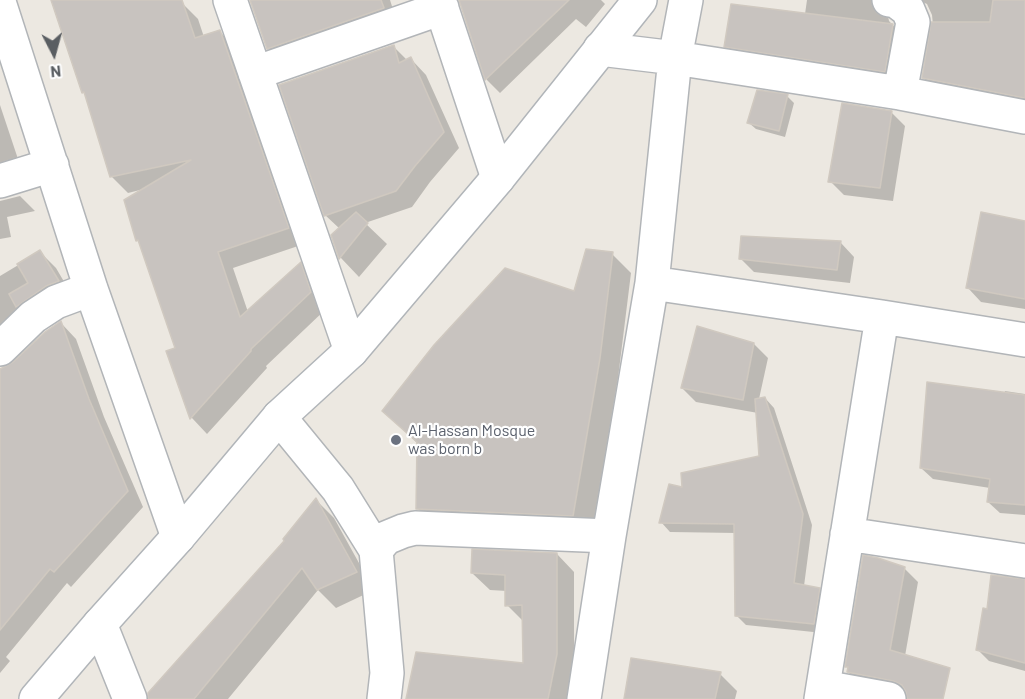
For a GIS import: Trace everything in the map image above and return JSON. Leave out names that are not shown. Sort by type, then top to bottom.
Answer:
[{"type":"street","points":[[230,0],[351,351]]},
{"type":"street","points":[[36,699],[178,537],[279,417],[351,351],[498,178],[640,0]]},
{"type":"street","points":[[584,699],[652,283],[675,58],[686,0]]},
{"type":"street","points":[[889,0],[896,1],[908,10],[913,22],[900,93]]},
{"type":"street","points":[[255,73],[440,4],[498,178]]},
{"type":"street","points":[[0,5],[91,289],[178,537]]},
{"type":"street","points":[[600,49],[675,58],[900,93],[1025,117]]},
{"type":"street","points":[[0,181],[52,165]]},
{"type":"street","points":[[652,283],[1025,340]]},
{"type":"street","points":[[0,349],[33,317],[56,302],[91,289]]},
{"type":"street","points":[[882,317],[822,693],[889,699]]},
{"type":"street","points":[[279,417],[338,489],[376,550],[387,673],[384,699]]},
{"type":"street","points":[[376,550],[386,538],[415,528],[609,536]]},
{"type":"street","points":[[847,534],[1025,561]]},
{"type":"street","points":[[100,624],[130,699]]},
{"type":"building","points":[[51,0],[182,0],[195,38],[220,30],[289,228],[218,252],[240,317],[301,262],[311,292],[251,349],[190,419],[166,351],[175,348],[138,240],[136,241],[124,200],[191,160],[110,177],[84,92],[82,93]]},
{"type":"building","points":[[250,0],[381,0],[384,8],[267,49]]},
{"type":"building","points":[[459,0],[569,0],[485,80]]},
{"type":"building","points":[[993,0],[1025,0],[1025,98],[922,78],[931,22],[990,22]]},
{"type":"building","points":[[731,4],[893,24],[885,72],[724,47]]},
{"type":"building","points":[[394,45],[399,63],[411,57],[444,132],[396,191],[324,216],[279,85]]},
{"type":"building","points":[[757,90],[788,94],[779,131],[747,123]]},
{"type":"building","points":[[842,103],[892,111],[880,188],[828,182]]},
{"type":"building","points":[[356,212],[368,223],[339,259],[331,235]]},
{"type":"building","points":[[981,212],[1025,221],[1025,299],[966,288]]},
{"type":"building","points":[[741,236],[841,241],[837,270],[739,259]]},
{"type":"building","points":[[586,249],[613,252],[600,358],[573,516],[416,509],[417,442],[382,411],[434,345],[505,268],[574,291]]},
{"type":"building","points":[[40,250],[59,281],[46,286],[16,307],[9,294],[28,283],[17,264]]},
{"type":"building","points":[[61,321],[89,399],[128,491],[54,572],[50,569],[0,630],[0,369],[13,362],[45,332]]},
{"type":"building","points":[[697,326],[754,343],[743,400],[681,388]]},
{"type":"building","points":[[927,382],[1025,395],[1025,505],[987,502],[990,479],[920,468]]},
{"type":"building","points":[[765,397],[803,514],[794,583],[820,588],[814,624],[735,616],[734,524],[659,523],[669,484],[682,487],[681,473],[759,456],[755,399]]},
{"type":"building","points":[[316,498],[357,572],[317,590],[302,568],[194,699],[148,699],[148,693],[284,541],[283,539]]},
{"type":"building","points":[[472,549],[557,553],[557,654],[548,699],[406,699],[416,652],[523,663],[522,605],[505,606],[505,575],[471,573]]},
{"type":"building","points":[[863,555],[905,567],[890,650],[950,668],[943,699],[907,699],[902,685],[893,681],[847,672],[848,667],[845,667]]},
{"type":"building","points":[[991,575],[1025,579],[1025,663],[976,650],[983,608],[987,609]]},
{"type":"building","points":[[631,658],[721,672],[715,699],[624,699]]},
{"type":"place","name":"Al-Hassan Mosque was born b","points":[[396,440]]}]
